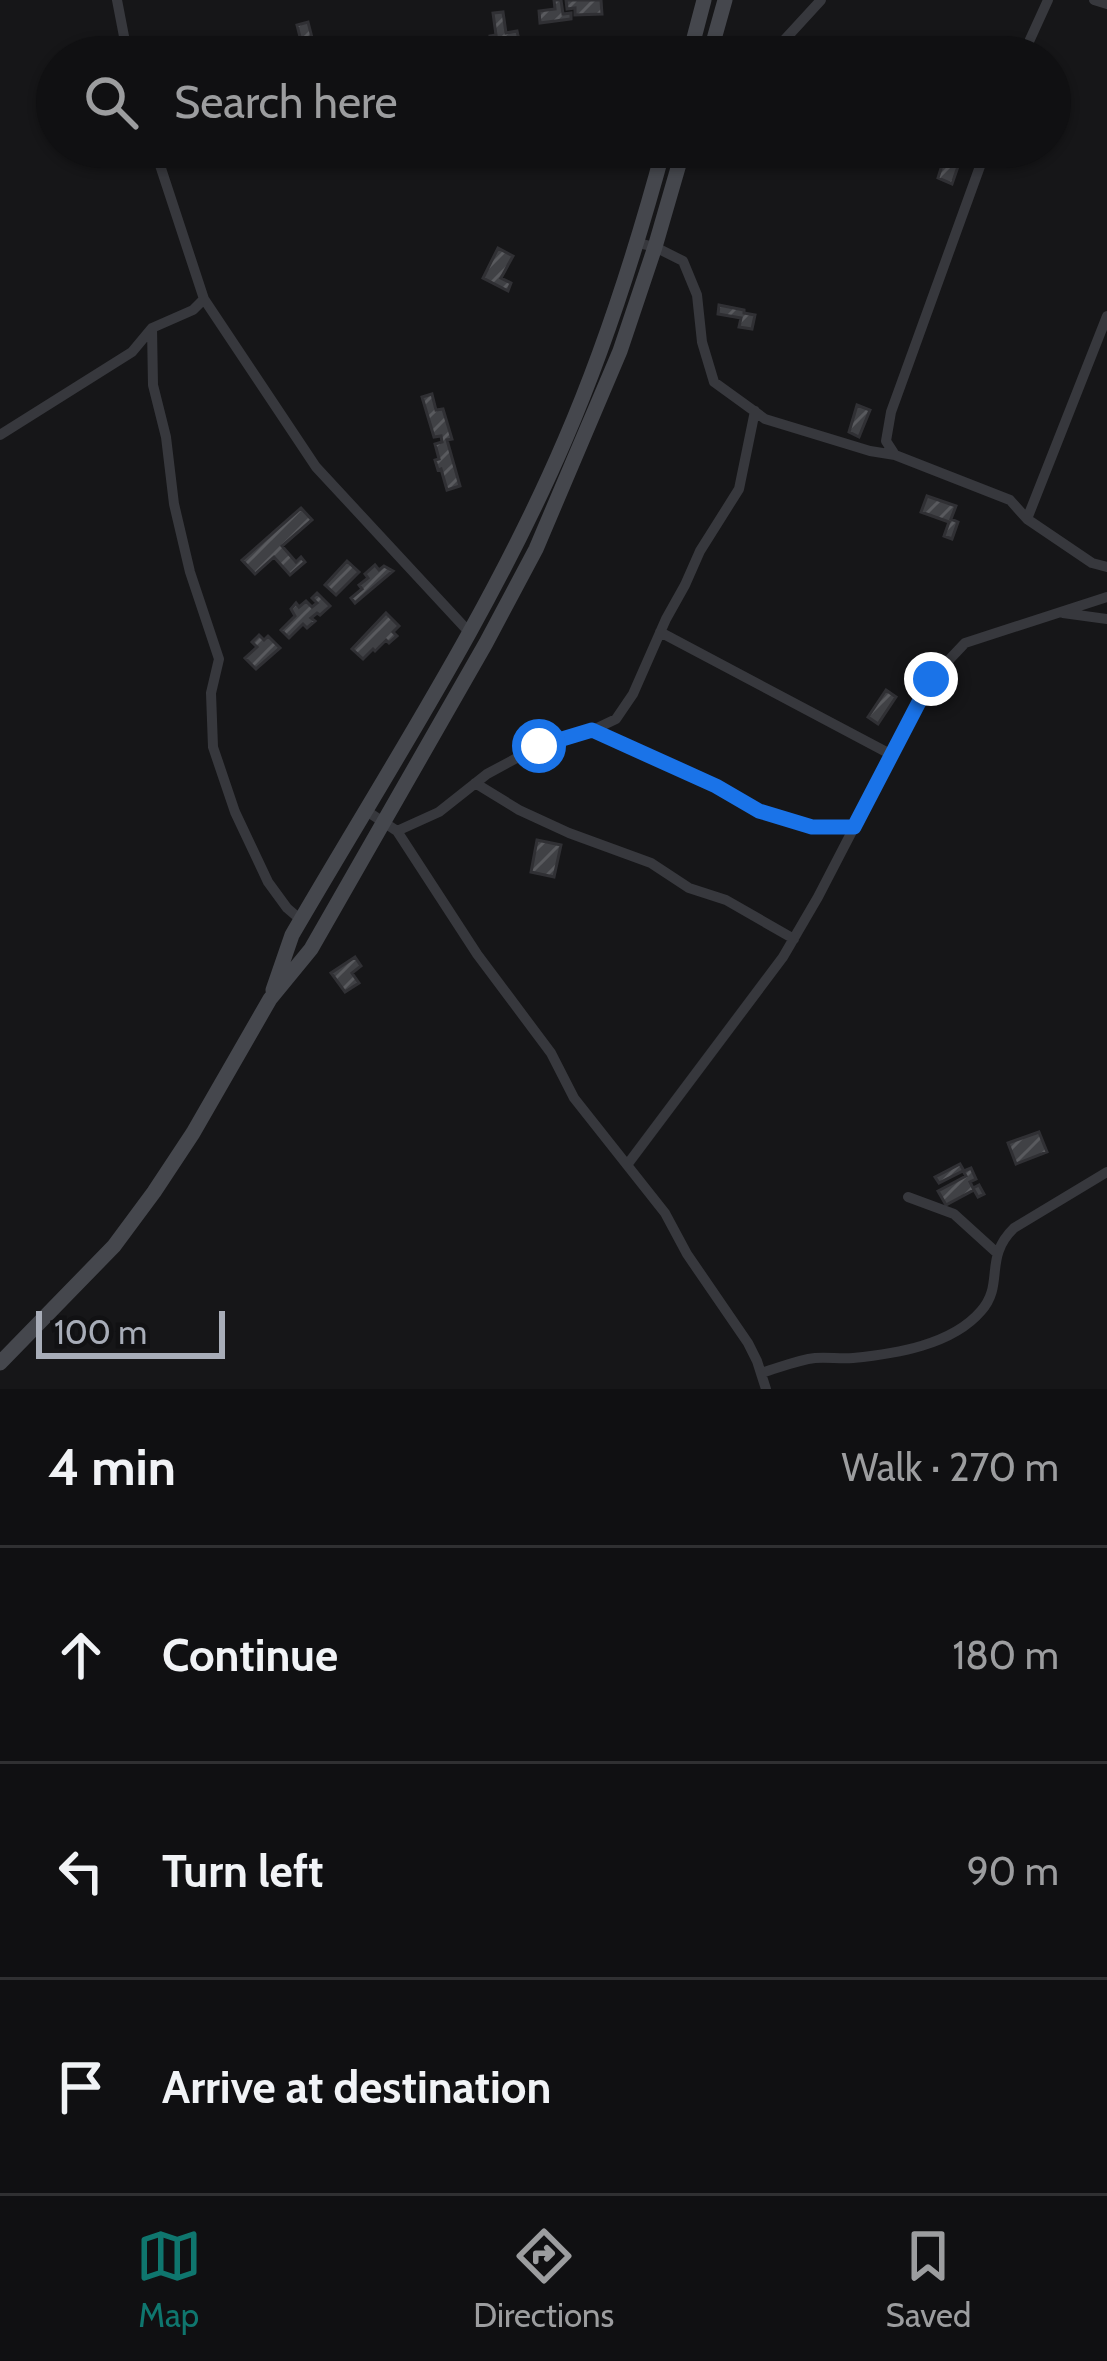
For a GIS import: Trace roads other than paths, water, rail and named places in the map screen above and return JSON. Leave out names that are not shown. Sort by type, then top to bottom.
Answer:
[{"type":"main road","points":[[694,36],[704,0]]},
{"type":"main road","points":[[715,36],[725,0]]},
{"type":"main road","points":[[0,1363],[114,1246],[194,1133],[270,999],[311,949],[486,643],[536,549],[620,351],[660,168]]},
{"type":"main road","points":[[270,999],[292,935],[518,540],[564,442],[676,168]]},
{"type":"street","points":[[117,0],[124,36]]},
{"type":"street","points":[[788,36],[821,0]]},
{"type":"street","points":[[1032,36],[1048,0]]},
{"type":"street","points":[[1094,0],[1107,4]]},
{"type":"street","points":[[161,168],[204,299],[316,466],[469,632]]},
{"type":"street","points":[[895,455],[886,441],[891,412],[979,168]]},
{"type":"street","points":[[646,245],[683,261],[697,295],[702,342],[714,382],[765,419],[895,455],[1010,500],[1027,519],[1092,563],[1107,567]]},
{"type":"street","points":[[0,435],[132,352],[152,328],[193,310],[204,299]]},
{"type":"street","points":[[1027,519],[1107,316]]},
{"type":"street","points":[[152,328],[153,386],[166,437],[174,504],[218,659],[211,693],[213,748],[235,812],[268,882],[301,920]]},
{"type":"street","points":[[397,831],[439,812],[487,774],[539,746],[616,718],[633,694],[700,550],[740,489],[755,411]]},
{"type":"street","points":[[627,1165],[783,957],[931,679],[964,643],[1107,597]]},
{"type":"street","points":[[1059,612],[1107,619]]},
{"type":"street","points":[[659,632],[892,755]]},
{"type":"street","points":[[592,730],[716,786],[759,811],[812,827],[854,827]]},
{"type":"street","points":[[475,783],[519,811],[651,863],[689,888],[726,900],[794,938]]},
{"type":"street","points":[[365,810],[397,831],[477,954],[551,1053],[574,1098],[664,1213],[758,1360],[766,1389]]},
{"type":"street","points":[[761,1373],[811,1358],[851,1358],[910,1349],[946,1336],[978,1316],[992,1297],[1001,1240],[1107,1172]]},
{"type":"street","points":[[908,1197],[953,1214],[998,1253]]}]
